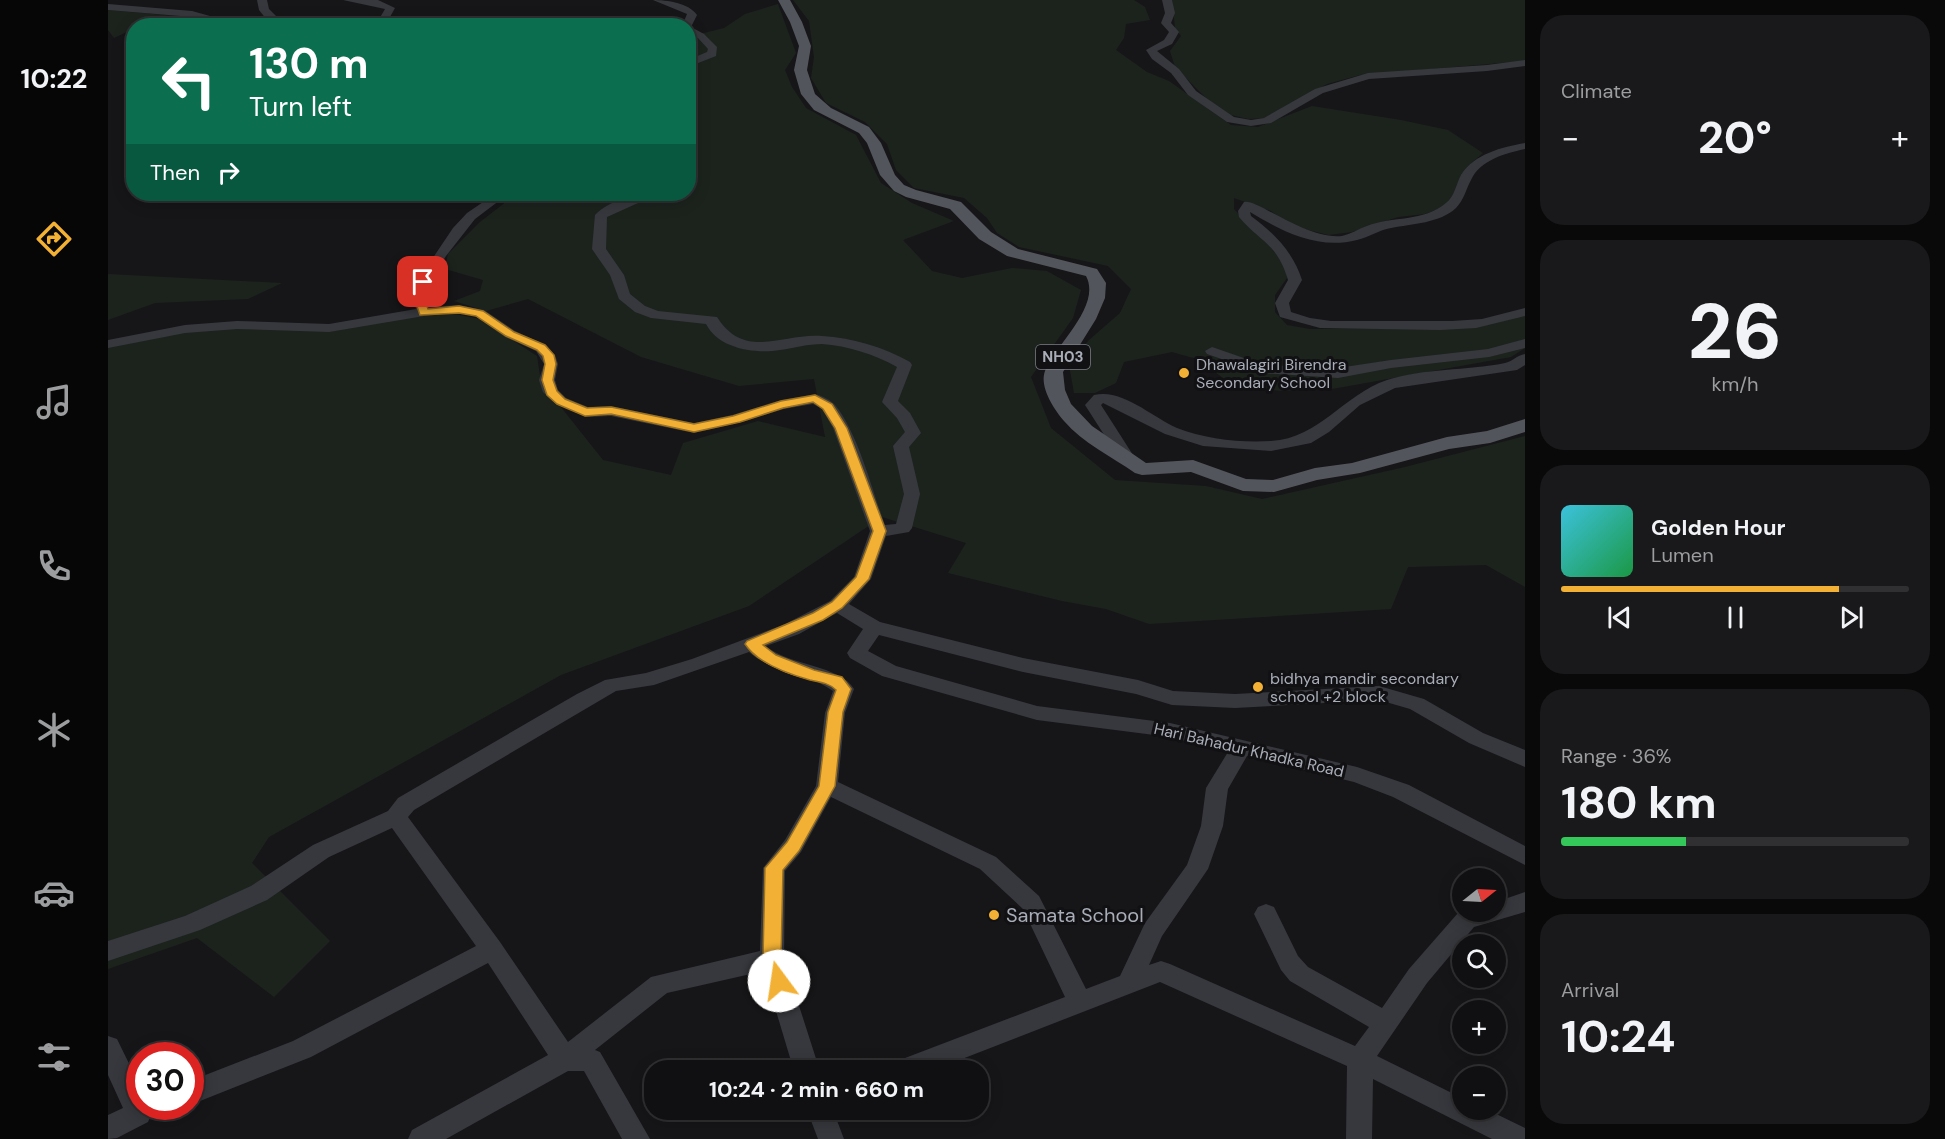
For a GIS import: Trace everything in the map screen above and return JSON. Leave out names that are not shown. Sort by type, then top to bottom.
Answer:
[{"type":"main road","name":"NH03","points":[[784,0],[806,48],[801,63],[802,79],[808,94],[819,108],[855,124],[866,132],[873,141],[889,179],[899,188],[920,197],[952,203],[964,211],[980,231],[1003,248],[1054,265],[1090,271],[1096,279],[1098,288],[1089,317],[1054,372],[1057,395],[1072,418],[1087,433],[1125,455],[1142,469],[1193,466],[1243,486],[1274,486],[1315,474],[1353,470],[1447,443],[1490,437],[1525,425]]},
{"type":"street","points":[[262,0],[264,10],[272,18]]},
{"type":"street","points":[[348,0],[378,3],[390,8],[384,18]]},
{"type":"street","points":[[658,0],[690,12],[691,18]]},
{"type":"street","points":[[1167,0],[1170,14],[1166,23],[1174,32],[1168,42],[1151,50],[1156,57],[1175,71],[1192,93],[1231,120],[1251,123],[1267,121],[1319,91],[1368,76],[1442,69],[1487,68],[1525,63]]},
{"type":"street","points":[[108,8],[192,14],[208,18]]},
{"type":"street","points":[[696,33],[713,49],[711,54],[696,61]]},
{"type":"street","points":[[1525,146],[1507,149],[1489,158],[1469,173],[1457,202],[1444,211],[1372,228],[1362,235],[1339,239],[1318,238],[1295,232],[1248,205],[1244,211],[1245,217],[1276,244],[1292,266],[1295,279],[1282,303],[1285,314],[1300,322],[1332,327],[1380,324],[1437,327],[1479,324],[1525,312]]},
{"type":"street","points":[[424,312],[417,292],[440,255],[471,216],[492,201]]},
{"type":"street","points":[[628,201],[601,215],[599,249],[617,275],[624,296],[640,309],[656,315],[712,320],[714,328],[725,338],[744,344],[766,347],[809,339],[824,340],[879,354],[905,365],[890,402],[903,416],[913,433],[901,446],[912,494],[903,528],[879,531]]},
{"type":"street","points":[[108,344],[185,329],[237,325],[329,328],[424,312],[459,309],[479,314],[510,334],[541,348],[548,355],[551,364],[548,380],[551,392],[561,401],[585,412],[611,411],[694,428],[736,419],[781,405],[815,399],[828,406],[841,428],[879,531],[862,579],[837,605],[801,625],[647,680],[612,685],[406,804],[396,817],[321,851],[259,893],[192,923],[108,951]]},
{"type":"street","points":[[1212,351],[1262,369],[1338,373],[1391,364],[1489,353],[1525,343]]},
{"type":"street","points":[[1125,455],[1094,405],[1099,399],[1109,398],[1171,431],[1209,443],[1271,446],[1305,440],[1323,429],[1355,402],[1391,384],[1512,367],[1525,358]]},
{"type":"street","points":[[837,605],[874,627],[1012,663],[1138,687],[1172,698],[1235,701],[1379,693],[1417,704],[1476,738],[1525,759]]},
{"type":"street","name":"Hari Bahadur Khadka Road","points":[[874,627],[857,653],[889,671],[1037,713],[1170,730],[1357,775],[1401,791],[1525,856]]},
{"type":"street","points":[[752,644],[770,659],[810,675],[836,681],[844,689],[835,712],[827,786],[793,846],[774,868],[772,958],[804,1060]]},
{"type":"street","points":[[1170,730],[1172,698]]},
{"type":"street","points":[[1129,983],[1153,930],[1197,869],[1212,826],[1217,788],[1242,747]]},
{"type":"street","points":[[827,786],[988,863],[1031,903],[1079,1001]]},
{"type":"street","points":[[396,817],[492,949],[565,1059]]},
{"type":"street","points":[[1506,908],[1525,902]]},
{"type":"street","points":[[1266,914],[1289,963],[1299,974],[1385,1023]]},
{"type":"street","points":[[1359,1139],[1360,1060],[1418,976],[1464,922]]},
{"type":"street","points":[[204,1088],[302,1049],[492,949]]},
{"type":"street","points":[[421,1139],[565,1059],[660,984],[772,958]]},
{"type":"street","points":[[930,1060],[1161,971],[1360,1060],[1520,1139]]},
{"type":"street","points":[[108,1047],[126,1076]]},
{"type":"street","points":[[565,1059],[591,1060],[637,1139]]},
{"type":"street","points":[[108,1129],[126,1120]]},
{"type":"street","points":[[824,1120],[831,1139]]},
{"type":"shaded area","points":[[793,0],[1134,0],[1145,7],[1150,20],[1126,24],[1124,38],[1116,50],[1147,72],[1169,81],[1231,125],[1258,127],[1312,106],[1448,130],[1483,153],[1467,167],[1457,185],[1453,200],[1442,208],[1425,214],[1398,217],[1352,232],[1328,235],[1289,225],[1271,211],[1234,198],[1234,209],[1287,268],[1287,278],[1275,295],[1275,312],[1287,325],[1310,329],[1392,328],[1525,316],[1525,348],[1511,357],[1332,389],[1282,391],[1234,386],[1197,359],[1172,352],[1124,362],[1116,383],[1095,393],[1074,393],[1069,365],[1089,340],[1120,313],[1131,289],[1108,266],[1019,247],[997,233],[987,218],[964,198],[914,188],[896,170],[887,144],[865,122],[826,103],[811,78],[814,57],[809,21]]},
{"type":"shaded area","points":[[1172,0],[1525,0],[1525,61],[1360,75],[1327,84],[1267,118],[1248,119],[1231,115],[1209,101],[1175,67],[1170,51],[1181,36],[1175,28]]},
{"type":"shaded area","points":[[778,4],[796,53],[785,70],[792,87],[806,108],[856,135],[881,183],[912,203],[954,221],[903,240],[932,271],[962,278],[1012,268],[1047,271],[1081,290],[1073,318],[1031,377],[1051,428],[1115,480],[1206,486],[1262,499],[1405,467],[1525,436],[1525,587],[1486,565],[1408,567],[1391,609],[1149,624],[1106,609],[1062,601],[948,573],[966,543],[882,517],[749,606],[561,675],[269,837],[252,863],[330,941],[274,997],[197,938],[108,969],[108,341],[185,329],[322,327],[406,312],[454,314],[480,319],[537,356],[541,382],[603,460],[671,475],[683,443],[758,421],[825,437],[814,379],[739,386],[641,357],[528,299],[486,311],[454,301],[480,291],[483,280],[445,269],[448,254],[480,222],[507,201],[696,201],[696,33],[724,28],[745,14]]},
{"type":"shaded area","points":[[108,10],[188,17],[126,18],[126,32],[114,38],[108,30]]},
{"type":"shaded area","points":[[108,274],[282,283],[248,299],[155,303],[108,320]]},
{"type":"place","name":"Dhawalagiri Birendra Secondary School","points":[[1184,373]]},
{"type":"place","name":"bidhya mandir secondary school +2 block","points":[[1258,687]]},
{"type":"place","name":"Samata School","points":[[994,915]]},
{"type":"route","points":[[423,282],[417,292],[424,312],[459,309],[479,314],[510,334],[541,348],[548,355],[551,364],[548,380],[551,392],[561,401],[585,412],[611,411],[694,428],[736,419],[781,405],[815,399],[828,406],[841,428],[879,531],[862,579],[837,605],[818,617],[752,644],[770,659],[810,675],[836,681],[844,689],[835,712],[827,786],[823,797],[793,846],[774,868],[772,958],[779,981]]}]
